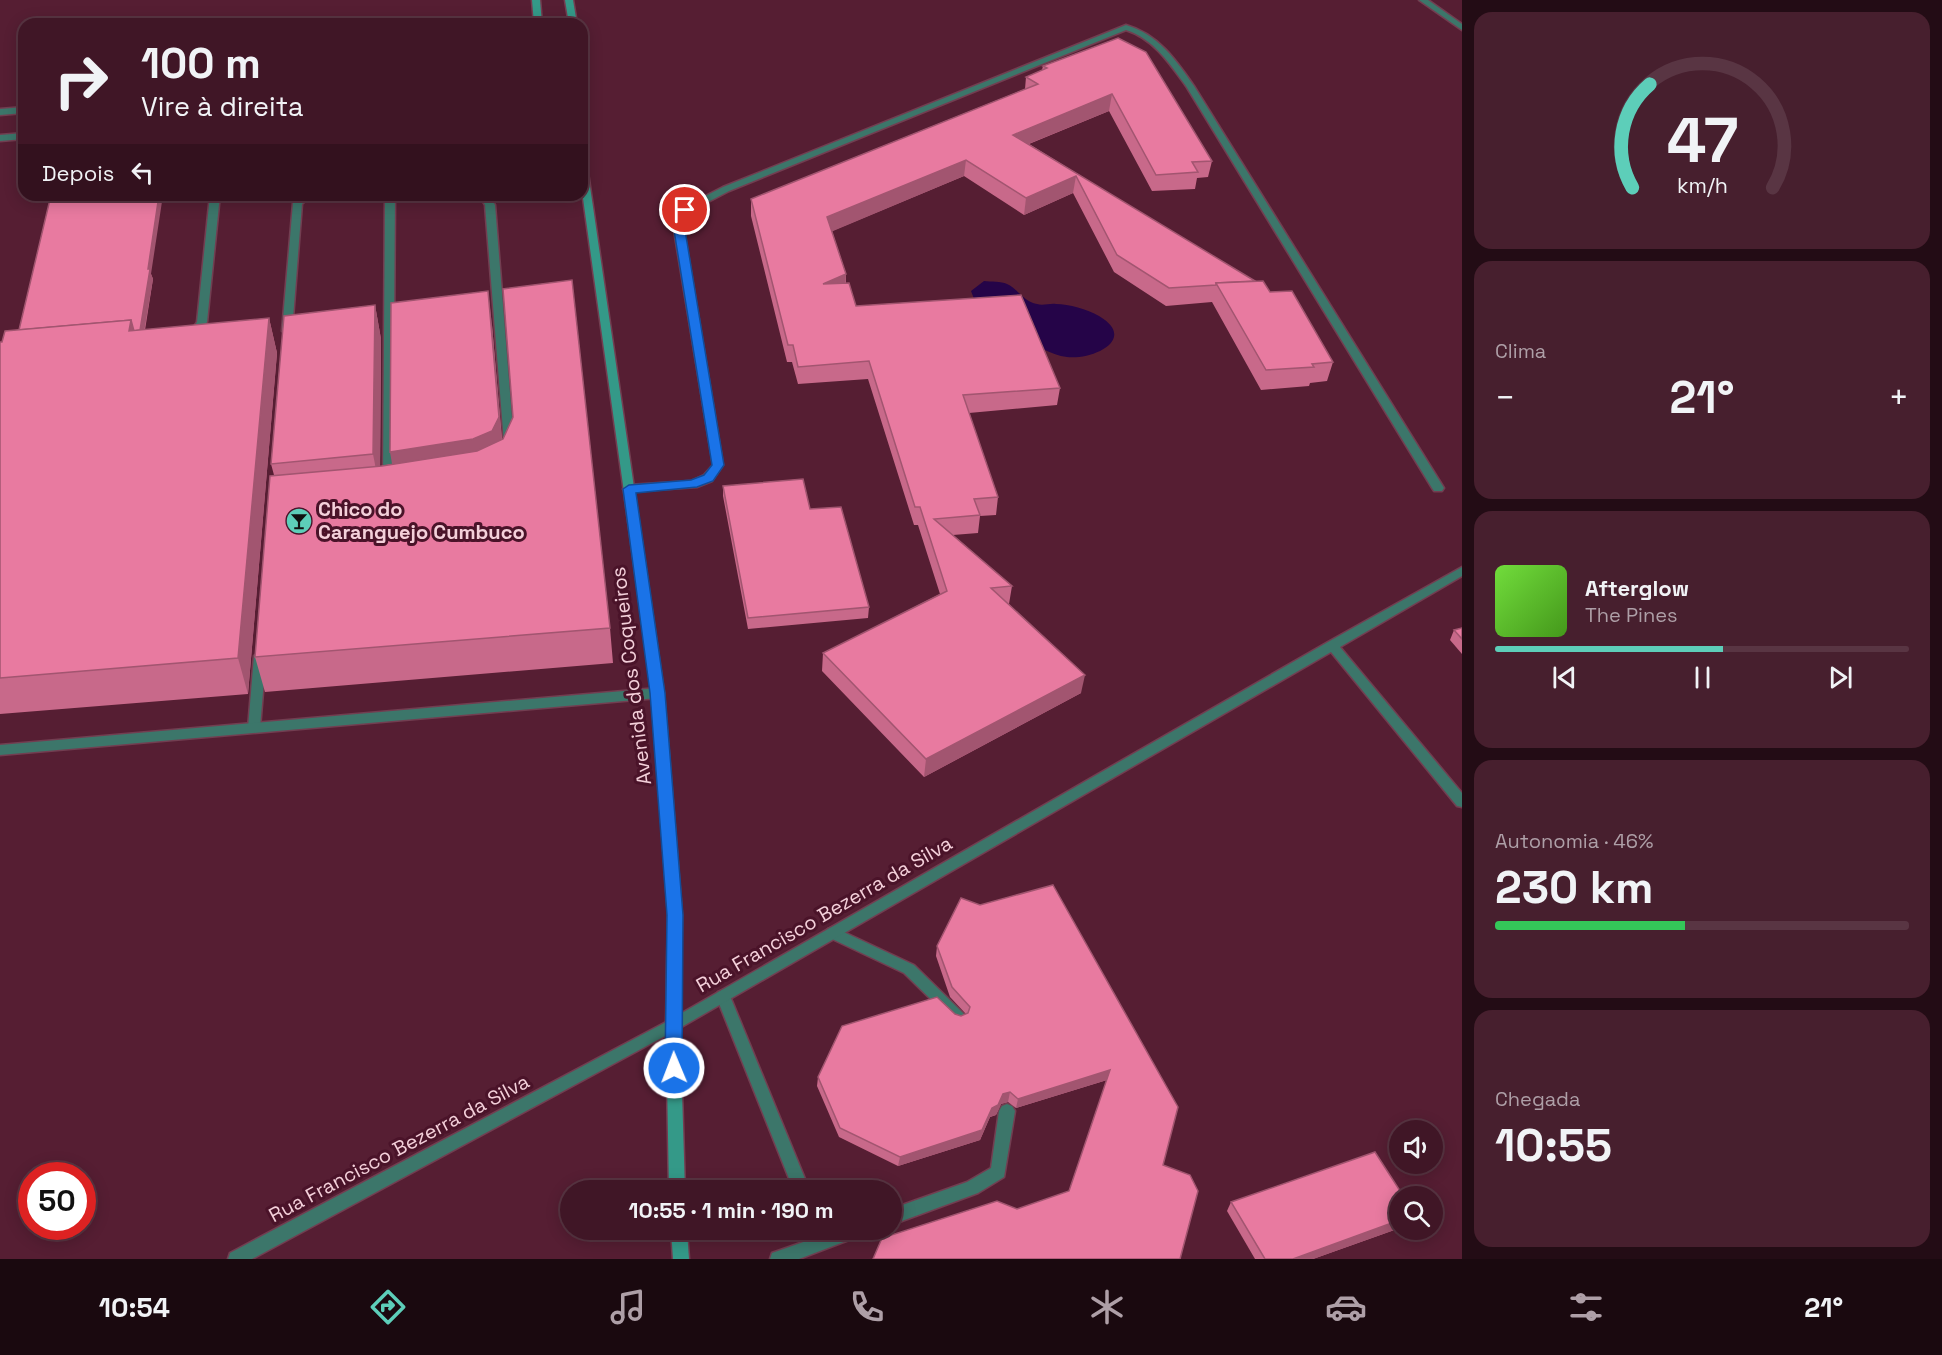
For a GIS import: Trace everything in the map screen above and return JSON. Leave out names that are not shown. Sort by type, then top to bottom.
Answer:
[{"type":"main road","points":[[536,0],[538,18]]},
{"type":"main road","points":[[569,0],[572,18]]},
{"type":"main road","name":"Avenida dos Coqueiros","points":[[588,201],[657,693],[675,915],[673,1025],[677,1180]]},
{"type":"main road","points":[[680,1240],[681,1259]]},
{"type":"street","points":[[1423,0],[1462,28]]},
{"type":"street","points":[[629,489],[693,484],[708,478],[718,465],[678,224],[685,210],[737,184],[1126,27],[1148,37],[1168,56],[1190,86],[1438,488]]},
{"type":"street","points":[[0,112],[18,110]]},
{"type":"street","points":[[0,138],[18,136]]},
{"type":"street","points":[[184,341],[197,333],[202,322],[214,201]]},
{"type":"street","points":[[286,343],[298,203],[300,201]]},
{"type":"street","points":[[388,495],[390,201]]},
{"type":"street","points":[[488,201],[490,205],[510,453]]},
{"type":"street","name":"Rua Francisco Bezerra da Silva","points":[[236,1259],[673,1025],[1462,571]]},
{"type":"street","points":[[1332,645],[1462,802]]},
{"type":"street","points":[[254,728],[260,646]]},
{"type":"street","points":[[0,750],[657,693]]},
{"type":"street","points":[[833,933],[909,969],[959,1018]]},
{"type":"street","points":[[723,996],[798,1180]]},
{"type":"street","points":[[902,1213],[972,1188],[998,1172],[1007,1111]]},
{"type":"street","points":[[778,1259],[813,1240]]},
{"type":"shaded area","points":[[984,281],[1007,284],[1032,303],[1067,305],[1094,313],[1110,324],[1114,333],[1113,340],[1099,351],[1077,357],[1067,357],[1044,349],[976,304],[971,291]]},
{"type":"building","points":[[1118,38],[1146,52],[1212,161],[1192,162],[1198,172],[1156,175],[1112,94],[1013,135],[1255,281],[1169,288],[1117,255],[1076,176],[1026,198],[966,160],[827,217],[846,274],[823,284],[849,283],[856,306],[1021,295],[1060,388],[963,395],[998,497],[974,499],[980,515],[934,519],[1012,586],[991,588],[1085,675],[926,759],[823,653],[947,591],[920,507],[915,507],[869,361],[798,367],[793,345],[788,345],[751,199],[1038,84],[1026,77],[1047,68],[1043,66]]},
{"type":"building","points":[[50,201],[158,201],[140,330],[134,331],[131,320],[19,330]]},
{"type":"building","points":[[572,280],[610,628],[255,657],[270,476],[382,466],[477,451],[503,439],[513,417],[503,289]]},
{"type":"building","points":[[1263,281],[1270,292],[1292,291],[1333,362],[1312,364],[1314,367],[1266,370],[1216,283]]},
{"type":"building","points":[[488,291],[499,417],[492,431],[473,439],[390,452],[391,303]]},
{"type":"building","points":[[375,305],[373,454],[271,464],[284,316]]},
{"type":"building","points":[[269,318],[238,658],[0,678],[0,342],[2,342],[5,331],[131,320],[129,331]]},
{"type":"building","points":[[803,479],[810,509],[841,507],[869,607],[748,618],[723,486]]},
{"type":"building","points":[[1462,628],[1462,639],[1454,630]]},
{"type":"building","points":[[1053,885],[1178,1107],[1163,1165],[1190,1175],[1198,1191],[1180,1259],[873,1259],[881,1240],[902,1240],[902,1232],[997,1201],[1017,1209],[1069,1191],[1110,1070],[1018,1099],[1010,1092],[1003,1094],[998,1105],[992,1108],[982,1130],[900,1157],[840,1128],[818,1077],[842,1026],[937,997],[955,1014],[961,1016],[968,1013],[970,1007],[952,987],[937,946],[961,898],[980,905]]},
{"type":"building","points":[[1375,1152],[1397,1186],[1389,1186],[1389,1224],[1293,1259],[1265,1259],[1231,1202]]},
{"type":"place","name":"Chico do Caranguejo Cumbuco","points":[[299,521]]},
{"type":"route","points":[[674,1068],[675,915],[657,693],[629,489],[693,484],[708,478],[718,465],[678,224],[685,210]]}]
